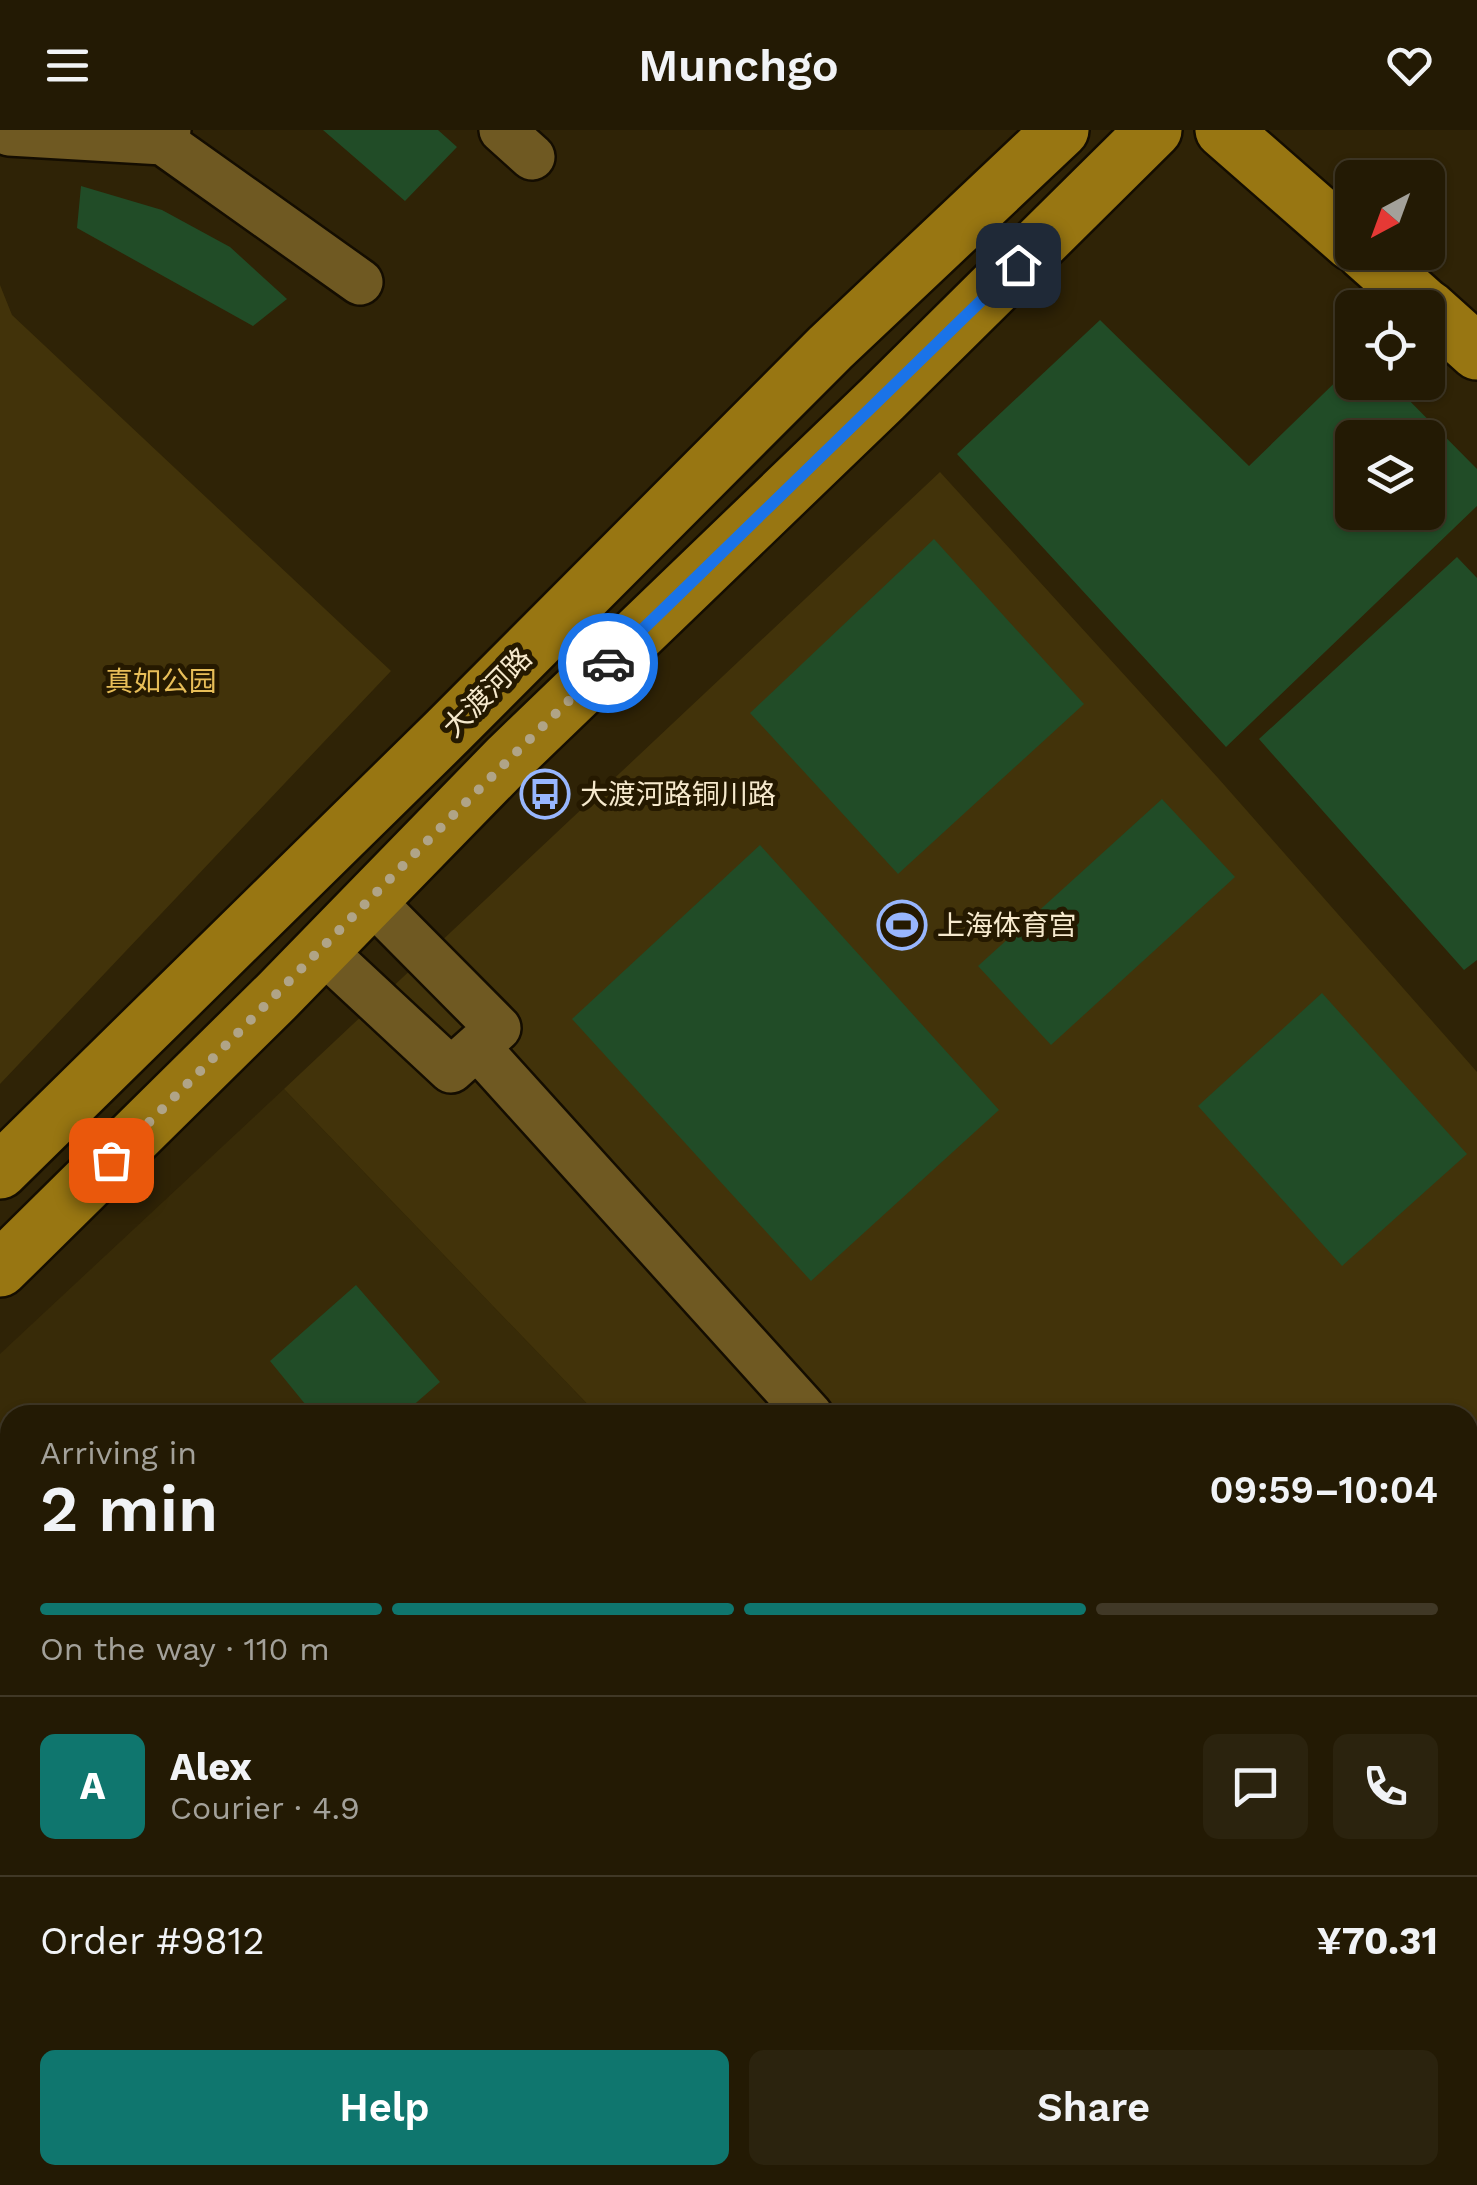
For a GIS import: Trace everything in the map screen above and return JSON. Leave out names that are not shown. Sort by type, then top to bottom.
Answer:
[{"type":"main road","name":"大渡河路","points":[[0,1171],[830,348],[1061,130]]},
{"type":"main road","points":[[0,1269],[322,950],[509,758],[1154,130]]},
{"type":"main road","points":[[1223,130],[1335,228]]},
{"type":"main road","points":[[1384,270],[1407,290]]},
{"type":"main road","points":[[1445,324],[1477,352]]},
{"type":"street","points":[[10,132],[165,136],[360,282]]},
{"type":"street","points":[[322,950],[451,1070],[498,1028],[370,900]]},
{"type":"street","points":[[477,1047],[801,1405]]},
{"type":"shaded area","points":[[284,1089],[588,1405],[0,1405],[0,1354]]},
{"type":"green space","name":"真如公园","points":[[0,285],[12,315],[391,671],[0,1084]]},
{"type":"green space","name":"上海体育宫","points":[[940,472],[1218,778],[1477,1072],[1477,1405],[588,1405],[284,1089]]},
{"type":"building","points":[[323,130],[438,130],[457,147],[405,201]]},
{"type":"building","points":[[81,186],[162,210],[230,247],[287,299],[253,326],[77,228]]},
{"type":"building","points":[[1100,320],[1249,466],[1335,383],[1335,400],[1409,400],[1429,420],[1335,420],[1335,530],[1445,530],[1445,437],[1477,469],[1477,506],[1226,747],[957,454]]},
{"type":"building","points":[[934,539],[1084,704],[898,874],[750,713]]},
{"type":"building","points":[[1457,557],[1477,578],[1477,960],[1464,970],[1259,739]]},
{"type":"building","points":[[1162,799],[1235,877],[1051,1045],[978,966]]},
{"type":"building","points":[[760,845],[999,1110],[811,1281],[572,1019]]},
{"type":"building","points":[[1322,993],[1467,1154],[1342,1266],[1198,1106]]},
{"type":"building","points":[[356,1285],[440,1382],[414,1405],[306,1405],[270,1361]]},
{"type":"way so far","points":[[111,1160],[608,663]]},
{"type":"place","name":"大渡河路铜川路","points":[[545,794]]},
{"type":"place","name":"上海体育宫","points":[[902,925]]},
{"type":"route","points":[[608,663],[1018,265]]}]
